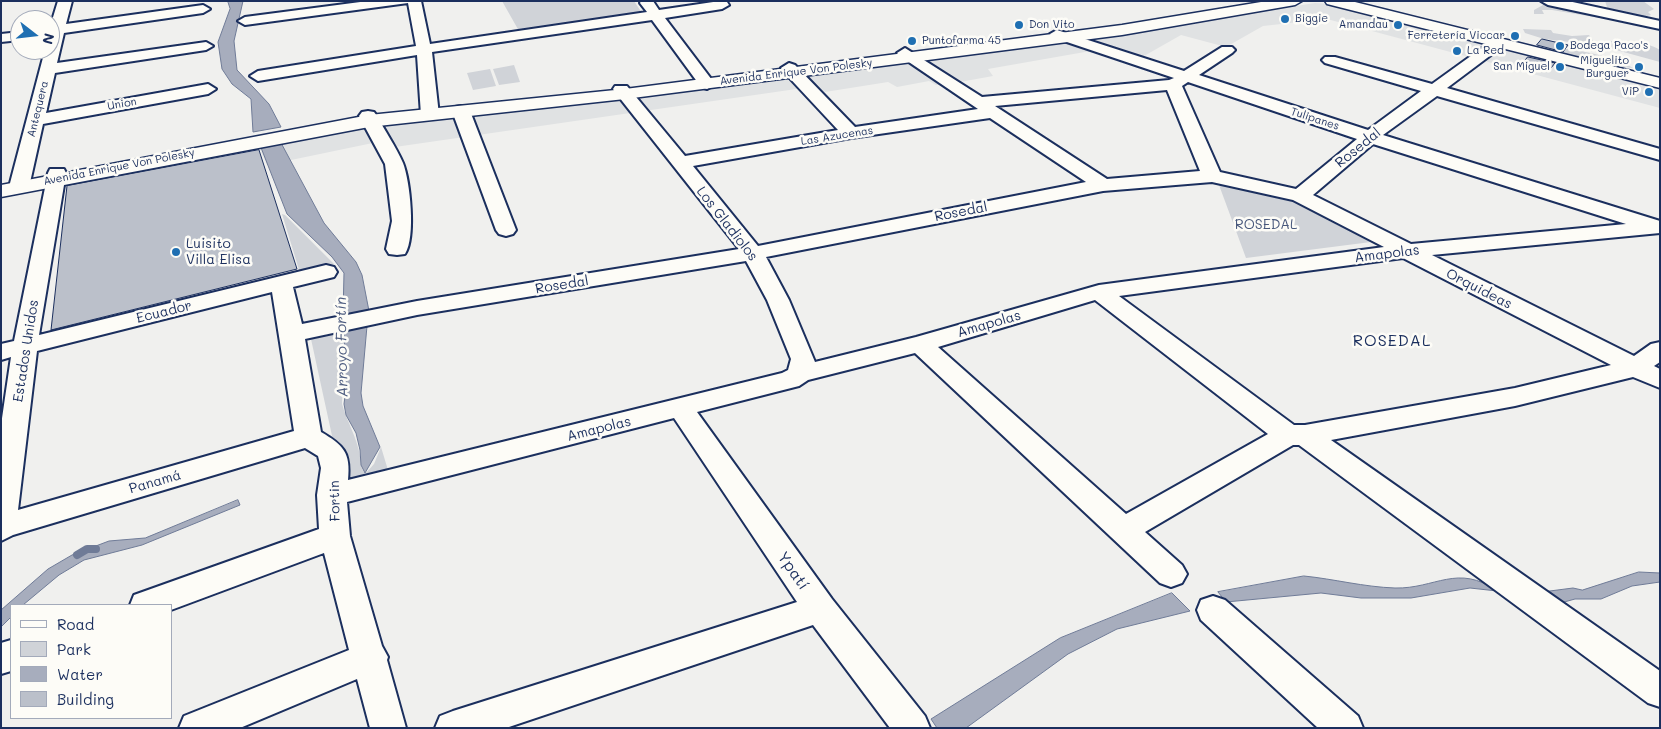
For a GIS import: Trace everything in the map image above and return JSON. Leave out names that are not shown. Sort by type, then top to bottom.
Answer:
[{"type":"main road","name":"Avenida Enrique Von Polesky","points":[[1060,36],[1265,1]]},
{"type":"main road","name":"Avenida Enrique Von Polesky","points":[[430,112],[461,111],[1165,24],[1295,1]]},
{"type":"main road","points":[[1332,1],[1660,82]]},
{"type":"main road","name":"Avenida Enrique Von Polesky","points":[[10,185],[368,119],[623,91]]},
{"type":"street","name":"Antequera","points":[[60,15],[65,1]]},
{"type":"street","points":[[246,21],[402,1]]},
{"type":"street","points":[[414,1],[424,49],[430,112]]},
{"type":"street","points":[[646,1],[705,81]]},
{"type":"street","points":[[1548,1],[1660,25]]},
{"type":"street","points":[[258,76],[424,49],[722,5]]},
{"type":"street","points":[[60,30],[203,9]]},
{"type":"street","name":"Tulipanes","points":[[1060,36],[1180,81],[1370,137],[1660,227]]},
{"type":"street","name":"Rosedal","points":[[292,334],[374,316],[753,253],[1103,185],[1212,176],[1300,196],[1370,137],[1498,43]]},
{"type":"street","points":[[48,69],[206,46]]},
{"type":"street","points":[[979,102],[1180,81],[1227,50]]},
{"type":"street","points":[[908,55],[1103,185]]},
{"type":"street","name":"Antequera","points":[[10,185],[35,120],[49,60]]},
{"type":"street","points":[[1330,60],[1660,155]]},
{"type":"street","points":[[791,70],[851,133]]},
{"type":"street","points":[[1180,81],[1212,176]]},
{"type":"street","name":"Union","points":[[35,120],[208,89]]},
{"type":"street","name":"Los Gladiolos","points":[[623,91],[753,253],[778,300],[803,359],[800,374]]},
{"type":"street","points":[[461,111],[506,230]]},
{"type":"street","name":"Las Azucenas","points":[[680,163],[851,133],[994,112]]},
{"type":"street","points":[[368,119],[394,164],[402,221],[397,248]]},
{"type":"street","name":"Estados Unidos","points":[[1,528],[25,347],[57,176]]},
{"type":"street","name":"Orquideas","points":[[1300,196],[1404,251],[1660,380]]},
{"type":"street","name":"Amapolas","points":[[332,495],[681,409],[790,380],[800,374],[920,344],[1098,292],[1404,251],[1660,227]]},
{"type":"street","name":"Ecuador","points":[[1,352],[326,272]]},
{"type":"street","points":[[281,283],[292,334],[308,437]]},
{"type":"street","points":[[1098,292],[1296,435],[1660,691]]},
{"type":"street","points":[[920,344],[1171,574]]},
{"type":"street","points":[[1122,531],[1296,435],[1515,396],[1634,368],[1660,350]]},
{"type":"street","name":"Ypatí","points":[[681,409],[820,609],[912,728]]},
{"type":"street","name":"Fortin","points":[[308,437],[332,451],[335,468],[332,495],[336,536],[371,657],[388,728]]},
{"type":"street","name":"Panamá","points":[[1,528],[308,437]]},
{"type":"street","points":[[149,604],[336,536]]},
{"type":"street","points":[[453,728],[820,609]]},
{"type":"street","points":[[1213,610],[1345,728]]},
{"type":"street","points":[[197,728],[371,657]]},
{"type":"shaded area","points":[[1315,3],[1332,4],[1660,88],[1660,108],[1327,19],[1263,26],[1226,47],[1181,35],[1137,60],[1102,49],[988,69],[993,76],[936,85],[929,81],[897,87],[888,82],[825,92],[817,86],[395,147],[392,139],[267,165],[259,147],[363,126],[1232,16]]},
{"type":"green space","points":[[502,1],[634,1],[642,13],[519,31]]},
{"type":"green space","points":[[1605,1],[1643,1],[1654,9],[1648,12],[1651,15],[1641,17],[1630,16],[1608,10]]},
{"type":"green space","points":[[1543,2],[1616,17],[1618,21],[1552,10],[1542,10],[1544,14],[1534,14],[1534,10],[1543,5]]},
{"type":"green space","points":[[1523,29],[1551,30],[1553,33],[1572,36],[1589,35],[1596,45],[1544,39],[1525,33]]},
{"type":"green space","points":[[1600,41],[1631,42],[1653,46],[1660,50],[1660,62],[1598,45]]},
{"type":"green space","points":[[1540,48],[1561,48],[1588,52],[1614,59],[1633,68],[1615,66]]},
{"type":"green space","points":[[514,65],[520,82],[499,85],[493,69]]},
{"type":"green space","points":[[490,69],[496,86],[473,90],[467,73]]},
{"type":"green space","name":"ROSEDAL","points":[[1219,185],[1294,202],[1371,242],[1246,258]]},
{"type":"green space","points":[[282,214],[285,215],[334,264],[300,273]]},
{"type":"green space","points":[[344,331],[342,404],[357,442],[361,467],[365,474],[374,464],[381,447],[391,480],[344,491],[311,339],[315,336]]},
{"type":"water","points":[[228,1],[243,1],[234,41],[237,70],[269,104],[281,127],[253,132],[251,99],[232,84],[222,69],[218,42],[230,9]]},
{"type":"water","points":[[280,141],[324,223],[356,262],[362,275],[369,311],[343,315],[344,273],[332,257],[287,214],[260,145]]},
{"type":"water","points":[[367,326],[361,393],[363,406],[380,447],[365,473],[361,465],[356,433],[346,415],[344,404],[346,388],[344,331]]},
{"type":"water","points":[[238,500],[240,505],[142,545],[84,560],[59,575],[24,604],[10,604],[10,618],[1,627],[1,610],[48,569],[72,555],[109,541],[145,538]]},
{"type":"water","points":[[1639,572],[1660,573],[1660,582],[1632,586],[1601,599],[1575,599],[1557,604],[1542,592],[1573,588],[1582,590]]},
{"type":"water","points":[[1304,576],[1395,588],[1458,578],[1483,583],[1497,591],[1470,588],[1411,598],[1361,598],[1321,593],[1226,602],[1218,592]]},
{"type":"water","points":[[1172,593],[1190,611],[1117,629],[1068,654],[966,728],[937,728],[931,719],[1060,638]]},
{"type":"building","points":[[1542,39],[1568,45],[1563,52],[1537,45]]},
{"type":"building","points":[[1528,57],[1555,63],[1551,68],[1524,62]]},
{"type":"building","name":"Luisito Villa Elisa","points":[[259,150],[297,269],[51,330],[67,186]]},
{"type":"waterway","points":[[77,555],[87,549],[96,549]]},
{"type":"place","name":"Biggie","points":[[1285,19]]},
{"type":"place","name":"Don Vito","points":[[1019,25]]},
{"type":"place","name":"Amandau","points":[[1398,25]]},
{"type":"place","name":"Ferretería Viccar","points":[[1515,36]]},
{"type":"place","name":"Puntofarma 45","points":[[912,41]]},
{"type":"place","name":"Bodega Paco's","points":[[1560,46]]},
{"type":"place","name":"La Red","points":[[1457,51]]},
{"type":"place","name":"San Miguel","points":[[1560,67]]},
{"type":"place","name":"Miguelito Burguer","points":[[1639,67]]},
{"type":"place","name":"ViP","points":[[1649,92]]},
{"type":"place","name":"Luisito Villa Elisa","points":[[176,252]]},
{"type":"district","name":"ROSEDAL","points":[[1392,341]]},
{"type":"water label","name":"Arroyo Fortín","points":[[342,347]]}]
